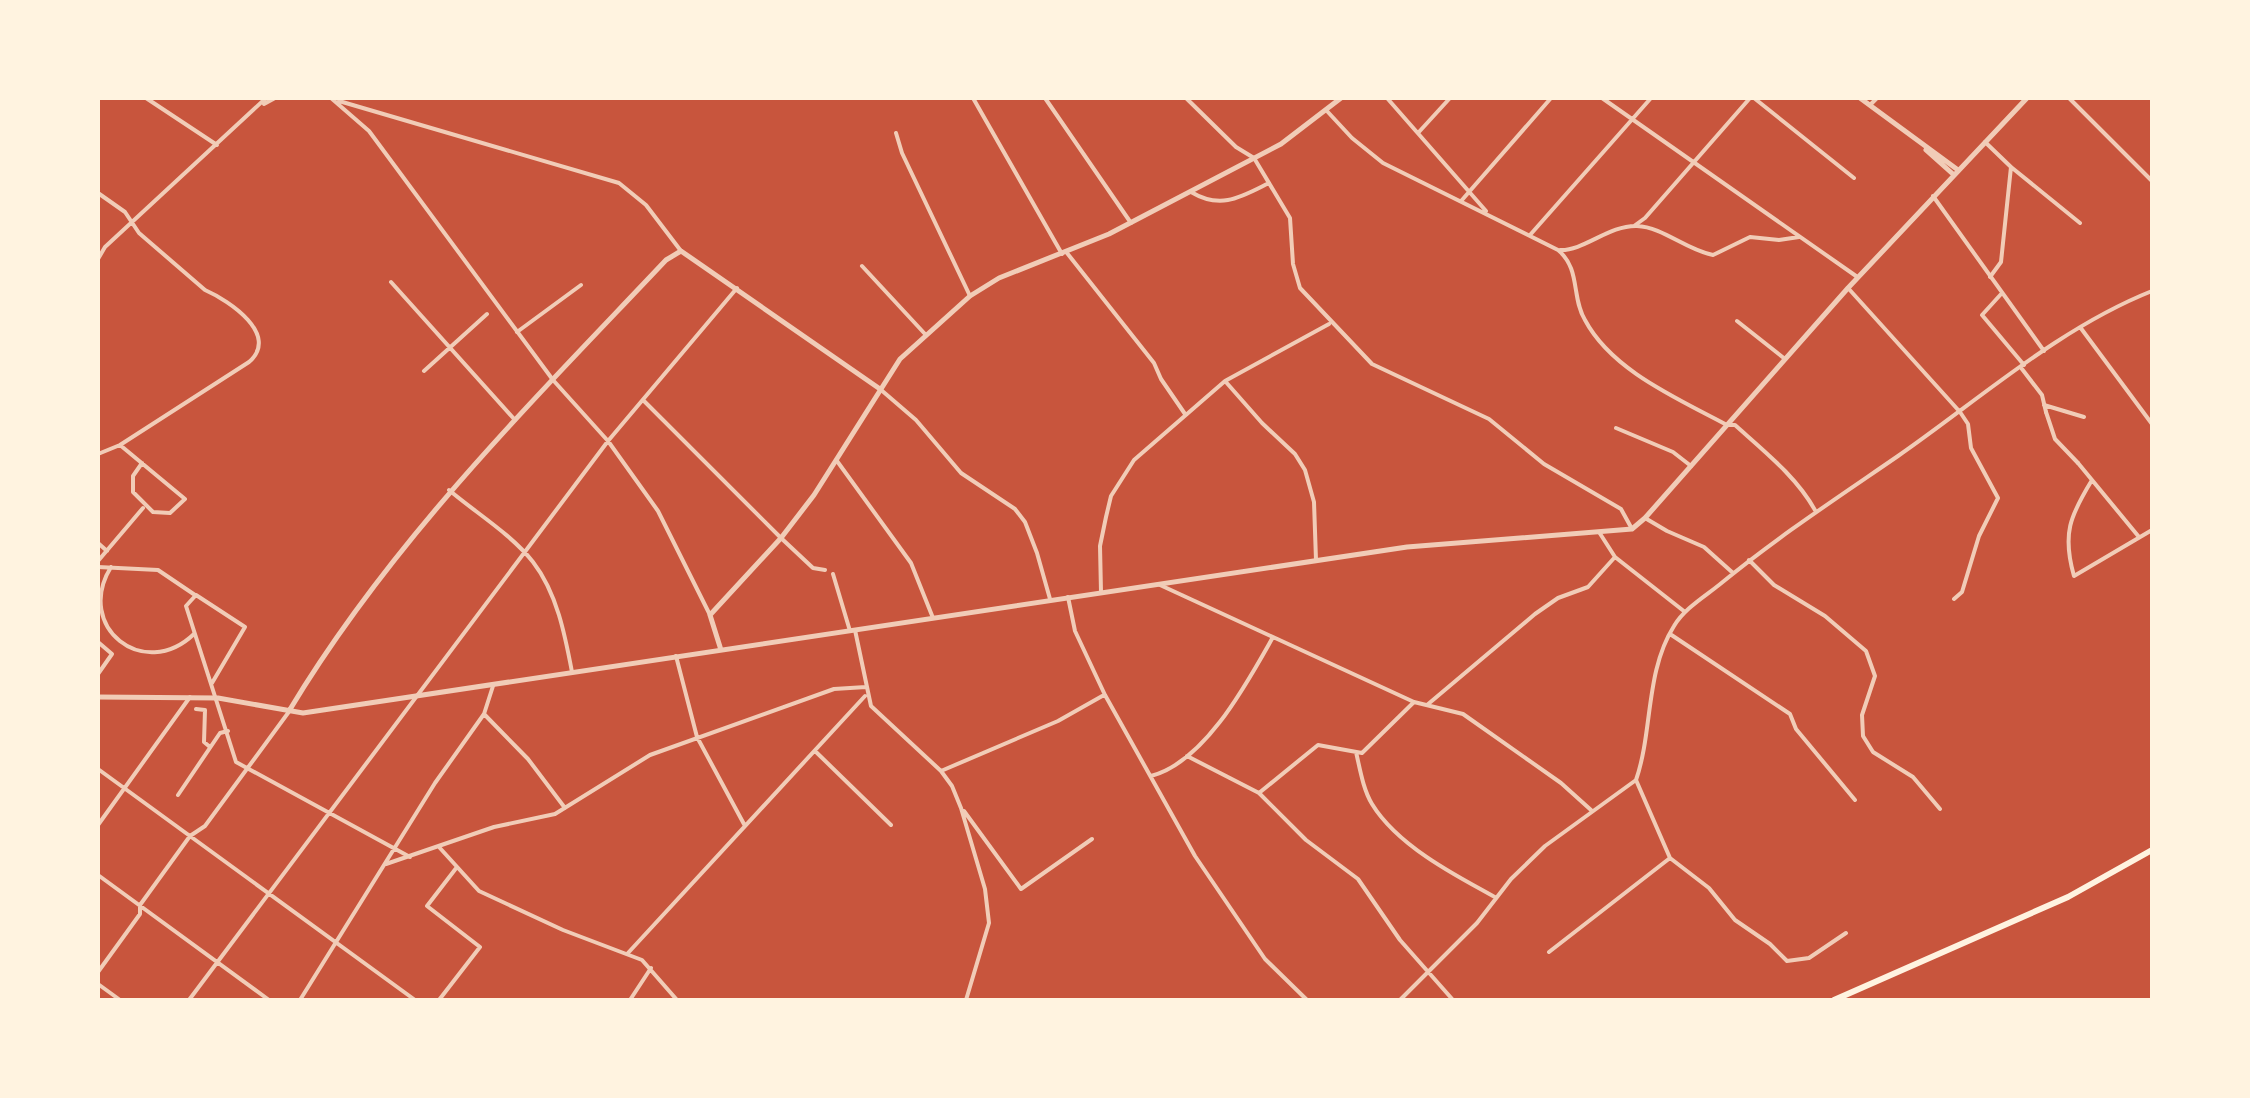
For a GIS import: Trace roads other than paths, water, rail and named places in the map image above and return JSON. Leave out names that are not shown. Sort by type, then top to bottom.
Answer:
[{"type":"main road","points":[[1834,1000],[2078,892],[2152,850]]},
{"type":"street","points":[[146,98],[217,146]]},
{"type":"street","points":[[98,259],[105,247],[266,98]]},
{"type":"street","points":[[260,106],[275,98]]},
{"type":"street","points":[[973,98],[1065,254],[1154,363],[1185,414]]},
{"type":"street","points":[[1045,98],[1131,223]]},
{"type":"street","points":[[1186,98],[1254,158],[1290,218],[1292,264],[1300,288],[1372,364],[1489,420],[1544,464],[1621,509],[1632,529]]},
{"type":"street","points":[[710,615],[781,538],[900,359],[970,296],[998,278],[1065,254],[1131,223],[1281,144],[1342,98]]},
{"type":"street","points":[[1387,98],[1489,216]]},
{"type":"street","points":[[1418,132],[1450,98]]},
{"type":"street","points":[[1461,201],[1551,98]]},
{"type":"street","points":[[1602,98],[1857,277]]},
{"type":"street","points":[[1530,235],[1652,98]]},
{"type":"street","points":[[1558,250],[1570,250],[1595,236],[1634,226],[1752,98],[1854,178]]},
{"type":"street","points":[[1860,98],[1956,172]]},
{"type":"street","points":[[1870,105],[1877,98]]},
{"type":"street","points":[[98,697],[218,698],[304,713],[1316,560],[1426,545],[1632,529],[1646,518],[1857,277],[2027,98]]},
{"type":"street","points":[[2069,98],[2152,182]]},
{"type":"street","points":[[333,99],[619,183],[646,204],[681,251],[880,388],[916,420],[960,473],[1015,509],[1025,522],[1037,553],[1050,600]]},
{"type":"street","points":[[333,99],[369,131],[553,380],[608,440],[658,511],[710,615],[721,650]]},
{"type":"street","points":[[1326,110],[1383,163],[1558,250],[1572,266],[1586,323],[1625,366],[1727,425],[1735,425],[1774,460],[1816,512]]},
{"type":"street","points":[[896,132],[902,154],[970,296]]},
{"type":"street","points":[[1985,142],[2080,223]]},
{"type":"street","points":[[1990,276],[2001,262],[2011,166]]},
{"type":"street","points":[[1190,192],[1200,198],[1229,203],[1270,183]]},
{"type":"street","points":[[98,192],[125,212],[139,233],[205,290],[256,328],[261,338],[260,348],[249,362],[98,454]]},
{"type":"street","points":[[1933,196],[2044,351]]},
{"type":"street","points":[[1634,226],[1713,254],[1750,237],[1799,237]]},
{"type":"street","points":[[98,972],[190,836],[204,826],[246,770],[355,612],[448,490],[666,260],[681,251]]},
{"type":"street","points":[[862,266],[925,334]]},
{"type":"street","points":[[391,282],[515,420]]},
{"type":"street","points":[[517,332],[581,285]]},
{"type":"street","points":[[189,1000],[608,440],[737,288]]},
{"type":"street","points":[[1848,288],[1960,412],[1968,424],[1971,448],[1998,498],[1980,536],[1962,592],[1954,599]]},
{"type":"street","points":[[1846,933],[1809,958],[1787,961],[1736,920],[1710,888],[1670,858],[1636,780],[1648,707],[1670,634],[1685,612],[1748,560],[2080,327],[2116,305],[2152,291]]},
{"type":"street","points":[[2002,293],[1982,315],[2042,395],[2054,439],[2140,538]]},
{"type":"street","points":[[424,371],[487,314]]},
{"type":"street","points":[[1737,321],[1785,359]]},
{"type":"street","points":[[1101,592],[1100,546],[1111,496],[1134,460],[1225,380],[1330,323]]},
{"type":"street","points":[[2080,327],[2152,424]]},
{"type":"street","points":[[1225,380],[1262,423],[1296,454],[1305,470],[1314,502],[1316,560]]},
{"type":"street","points":[[642,400],[781,538],[814,568],[833,574],[867,676],[872,706],[952,786],[984,889],[989,924],[966,1000]]},
{"type":"street","points":[[2044,405],[2084,416]]},
{"type":"street","points":[[1616,428],[1673,452],[1690,466]]},
{"type":"street","points":[[120,444],[185,499],[170,513],[154,512],[144,506],[131,485],[142,463]]},
{"type":"street","points":[[836,460],[911,563],[933,618]]},
{"type":"street","points":[[2092,480],[2067,530],[2074,576],[2152,530]]},
{"type":"street","points":[[448,490],[524,551],[541,575],[561,620],[572,672]]},
{"type":"street","points":[[144,506],[98,564],[158,570],[246,627],[212,683]]},
{"type":"street","points":[[1646,518],[1667,532],[1704,547],[1733,574]]},
{"type":"street","points":[[1598,532],[1615,557],[1685,612]]},
{"type":"street","points":[[98,543],[108,551]]},
{"type":"street","points":[[1427,705],[1535,614],[1558,598],[1588,586],[1615,557]]},
{"type":"street","points":[[1748,560],[1774,586],[1825,616],[1866,651],[1875,676],[1862,715],[1863,736],[1873,752],[1913,778],[1940,809]]},
{"type":"street","points":[[111,568],[101,589],[102,613],[121,642],[142,652],[165,652],[194,634]]},
{"type":"street","points":[[1158,584],[1414,702],[1463,714],[1561,782],[1591,810]]},
{"type":"street","points":[[196,595],[186,606],[236,762],[410,857]]},
{"type":"street","points":[[1068,597],[1075,631],[1105,695],[1195,856],[1265,959],[1307,1000]]},
{"type":"street","points":[[1670,634],[1790,714],[1796,729],[1855,800]]},
{"type":"street","points":[[1148,776],[1170,771],[1236,702],[1273,637]]},
{"type":"street","points":[[98,642],[112,654]]},
{"type":"street","points":[[98,674],[121,642]]},
{"type":"street","points":[[676,656],[697,737],[745,826]]},
{"type":"street","points":[[300,1000],[435,783],[484,714],[494,685]]},
{"type":"street","points":[[386,864],[494,827],[545,818],[650,755],[834,689],[866,687]]},
{"type":"street","points":[[628,954],[867,694]]},
{"type":"street","points":[[940,770],[1058,720],[1105,695]]},
{"type":"street","points":[[98,824],[190,697]]},
{"type":"street","points":[[1259,794],[1318,745],[1362,753],[1414,702]]},
{"type":"street","points":[[196,709],[205,710],[204,742],[210,747]]},
{"type":"street","points":[[484,714],[528,759],[565,808]]},
{"type":"street","points":[[178,795],[220,734],[228,731]]},
{"type":"street","points":[[814,751],[891,825]]},
{"type":"street","points":[[1356,752],[1371,802],[1385,821],[1440,867],[1496,898]]},
{"type":"street","points":[[1187,756],[1259,794],[1306,840],[1358,879],[1453,1000]]},
{"type":"street","points":[[98,769],[415,1000]]},
{"type":"street","points":[[1400,1000],[1478,922],[1545,846],[1636,780]]},
{"type":"street","points":[[961,808],[980,828],[1022,889],[1092,838]]},
{"type":"street","points":[[439,847],[488,896],[628,954],[651,968],[677,1000]]},
{"type":"street","points":[[1549,952],[1670,858]]},
{"type":"street","points":[[440,1000],[480,946],[427,906],[457,867]]},
{"type":"street","points":[[98,875],[269,1000]]},
{"type":"street","points":[[630,1000],[651,968]]},
{"type":"street","points":[[98,984],[120,1000]]}]
